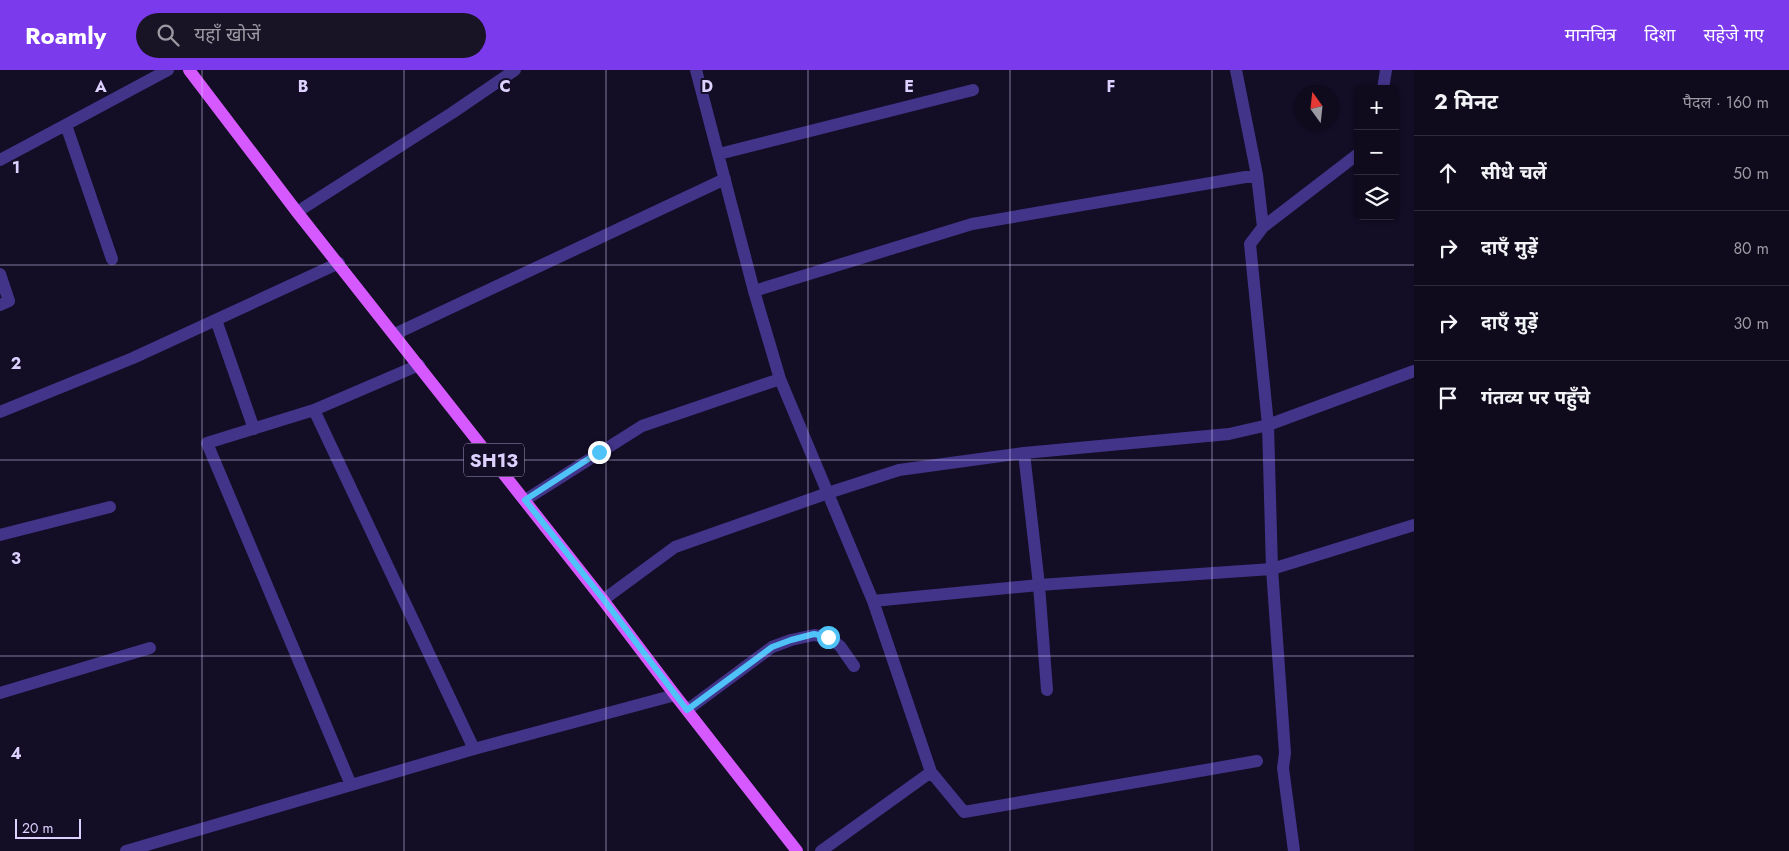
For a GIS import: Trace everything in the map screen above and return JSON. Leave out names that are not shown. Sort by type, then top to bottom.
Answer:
[{"type":"main road","name":"SH13","points":[[189,70],[298,212],[604,600],[675,695],[797,851]]},
{"type":"street","points":[[0,160],[168,70]]},
{"type":"street","points":[[298,212],[452,114],[515,70]]},
{"type":"street","points":[[696,70],[754,291],[780,379],[873,601],[931,772],[964,812],[1258,761]]},
{"type":"street","points":[[1236,70],[1257,174],[1263,228]]},
{"type":"street","points":[[1384,85],[1386,70]]},
{"type":"street","points":[[719,154],[973,90]]},
{"type":"street","points":[[66,125],[112,259]]},
{"type":"street","points":[[1294,851],[1283,768],[1285,753],[1272,569],[1268,425],[1250,244],[1263,228],[1354,157]]},
{"type":"street","points":[[754,291],[972,224],[1257,174]]},
{"type":"street","points":[[395,334],[725,180]]},
{"type":"street","points":[[0,412],[133,358],[339,263]]},
{"type":"street","points":[[0,274],[9,301],[0,305]]},
{"type":"street","points":[[216,320],[254,429]]},
{"type":"street","points":[[351,784],[207,443],[314,410],[419,365]]},
{"type":"street","points":[[604,600],[675,547],[899,470],[1024,453],[1229,434],[1268,425],[1414,371]]},
{"type":"street","points":[[525,500],[642,426],[780,379]]},
{"type":"street","points":[[314,410],[474,749]]},
{"type":"street","points":[[1024,453],[1039,585],[1047,690]]},
{"type":"street","points":[[0,535],[110,507]]},
{"type":"street","points":[[873,601],[1039,585],[1272,569],[1414,525]]},
{"type":"street","points":[[687,710],[772,647],[791,640],[814,634],[828,637],[840,646],[854,666]]},
{"type":"street","points":[[0,693],[150,648]]},
{"type":"street","points":[[130,850],[474,749],[675,695]]},
{"type":"street","points":[[821,851],[931,772]]},
{"type":"route","points":[[599,452],[525,500],[687,710],[772,647],[814,634],[828,637]]}]
